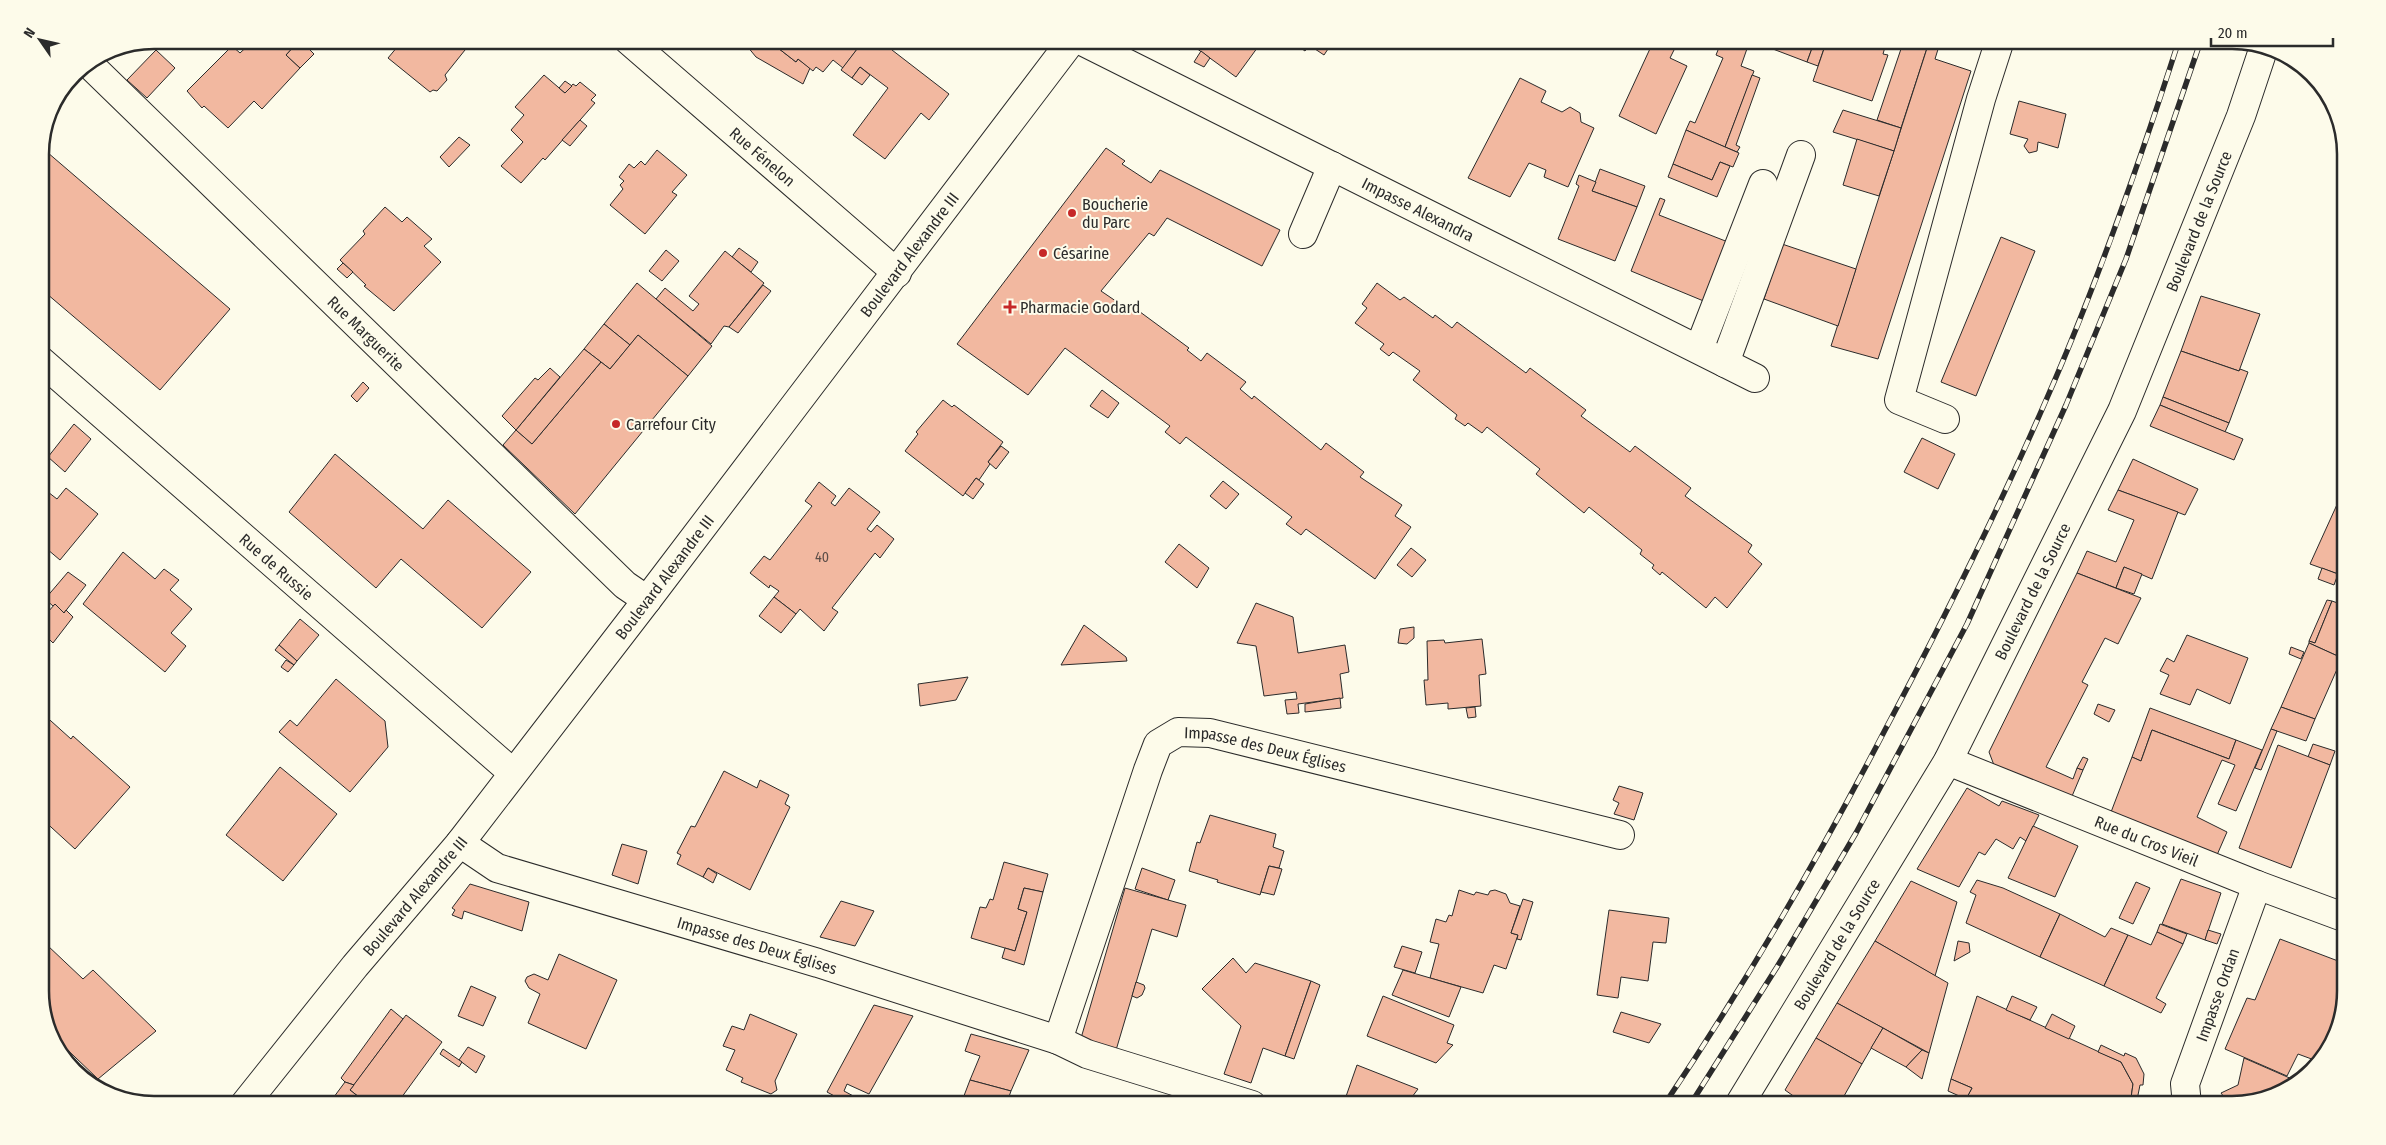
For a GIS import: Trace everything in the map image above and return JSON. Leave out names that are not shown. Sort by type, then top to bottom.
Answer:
[{"type":"street","name":"Rue Fénelon","points":[[638,49],[897,273]]},
{"type":"street","name":"Boulevard Alexandre III","points":[[251,1096],[355,966],[460,843],[897,273],[1065,49]]},
{"type":"street","name":"Impasse Alexandra","points":[[1098,49],[1755,378]]},
{"type":"street","points":[[1945,419],[1899,400],[1978,108],[1997,49]]},
{"type":"street","name":"Boulevard de la Source","points":[[1744,1096],[1948,761],[2122,411],[2241,116],[2262,53]]},
{"type":"street","name":"Rue Marguerite","points":[[93,68],[625,585],[647,600]]},
{"type":"street","points":[[1725,363],[1800,155]]},
{"type":"street","points":[[1303,234],[1332,166]]},
{"type":"street","points":[[1699,350],[1763,184]]},
{"type":"street","name":"Rue de Russie","points":[[49,368],[513,773]]},
{"type":"street","name":"Impasse des Deux Églises","points":[[1058,1040],[1158,744],[1178,732],[1210,733],[1620,835]]},
{"type":"street","name":"Rue du Cros Vieil","points":[[1948,761],[2257,885],[2337,915]]},
{"type":"street","name":"Impasse des Deux Églises","points":[[460,843],[497,868],[818,963],[1058,1040],[1087,1054],[1223,1096]]},
{"type":"street","name":"Impasse Ordan","points":[[2186,1096],[2185,1084],[2257,885]]},
{"type":"building","points":[[229,49],[235,49],[240,53],[244,49],[292,49],[286,55],[300,68],[262,109],[254,101],[228,128],[204,106],[202,108],[187,91]]},
{"type":"building","points":[[292,49],[309,49],[314,54],[300,68],[286,55]]},
{"type":"building","points":[[396,49],[466,49],[445,75],[447,80],[437,91],[433,90],[430,92],[388,58]]},
{"type":"building","points":[[749,49],[779,49],[796,62],[798,59],[810,68],[803,84],[756,57]]},
{"type":"building","points":[[779,49],[857,49],[843,68],[833,60],[823,72],[816,67],[813,71],[798,59],[796,62]]},
{"type":"building","points":[[857,49],[893,49],[949,94],[929,120],[921,113],[885,159],[853,135],[888,88],[860,67],[852,78],[841,70]]},
{"type":"building","points":[[1197,49],[1256,49],[1236,77]]},
{"type":"building","points":[[1315,49],[1328,49],[1324,55]]},
{"type":"building","points":[[1650,49],[1674,49],[1670,58],[1687,66],[1656,134],[1619,116]]},
{"type":"building","points":[[1718,49],[1747,49],[1741,66],[1754,71],[1725,147],[1686,130],[1690,121],[1695,123],[1723,58],[1716,55]]},
{"type":"building","points":[[1773,49],[1812,49],[1807,62]]},
{"type":"building","points":[[1812,49],[1824,49],[1818,66],[1807,62]]},
{"type":"building","points":[[1824,49],[1884,49],[1883,54],[1888,55],[1872,101],[1813,81]]},
{"type":"building","points":[[1901,49],[1927,49],[1901,128],[1877,120]]},
{"type":"building","points":[[1927,49],[1938,49],[1935,59],[1971,71],[1878,359],[1831,346]]},
{"type":"building","points":[[156,50],[175,68],[147,98],[127,80]]},
{"type":"building","points":[[1201,51],[1210,58],[1204,67],[1194,62]]},
{"type":"building","points":[[860,67],[870,75],[862,85],[852,78]]},
{"type":"building","points":[[544,75],[565,93],[573,84],[576,86],[580,82],[596,95],[591,100],[595,103],[545,160],[543,158],[521,183],[501,166],[523,142],[511,130],[524,115],[515,107]]},
{"type":"building","points":[[1752,75],[1760,78],[1736,145],[1740,147],[1737,152],[1725,147]]},
{"type":"building","points":[[1520,78],[1546,91],[1541,102],[1562,112],[1570,107],[1580,113],[1581,122],[1594,128],[1568,187],[1544,177],[1546,170],[1529,163],[1510,197],[1468,178]]},
{"type":"building","points":[[565,81],[572,86],[565,93],[559,88]]},
{"type":"building","points":[[2019,101],[2066,114],[2058,148],[2038,142],[2037,151],[2029,153],[2024,146],[2028,139],[2010,134]]},
{"type":"building","points":[[1843,110],[1901,128],[1894,151],[1833,132]]},
{"type":"building","points":[[580,120],[587,126],[570,146],[562,140]]},
{"type":"building","points":[[1686,130],[1739,153],[1733,167],[1720,162],[1712,180],[1673,164]]},
{"type":"building","points":[[459,137],[470,145],[449,167],[440,157]]},
{"type":"building","points":[[1857,139],[1894,151],[1879,196],[1843,185]]},
{"type":"building","points":[[1106,148],[1125,161],[1122,164],[1151,183],[1160,170],[1280,230],[1262,266],[1167,218],[1154,236],[1149,233],[1101,291],[1129,310],[1132,306],[1189,348],[1187,350],[1201,361],[1207,353],[1246,382],[1240,389],[1252,399],[1254,396],[1321,450],[1326,443],[1364,472],[1360,477],[1402,505],[1395,516],[1411,527],[1375,579],[1306,529],[1301,535],[1286,524],[1292,517],[1186,437],[1180,444],[1165,432],[1170,426],[1065,348],[1028,395],[957,344]]},
{"type":"building","points":[[657,150],[687,175],[672,192],[677,195],[645,234],[610,205],[623,189],[620,185],[624,181],[619,177],[629,164],[634,168],[641,161],[645,165]]},
{"type":"building","points":[[49,154],[230,309],[160,390],[49,296]]},
{"type":"building","points":[[1720,162],[1730,166],[1717,197],[1668,177],[1673,164],[1712,180]]},
{"type":"building","points":[[1600,169],[1645,186],[1637,207],[1592,191]]},
{"type":"building","points":[[1579,175],[1596,182],[1592,191],[1637,207],[1615,261],[1558,239],[1579,186],[1576,184]]},
{"type":"building","points":[[1660,198],[1665,200],[1659,215],[1728,242],[1706,302],[1631,271]]},
{"type":"building","points":[[385,207],[402,222],[407,217],[432,239],[424,246],[441,262],[394,311],[364,286],[366,285],[340,260],[365,234],[363,231]]},
{"type":"building","points":[[2001,237],[2035,251],[1976,396],[1941,382]]},
{"type":"building","points":[[1782,244],[1856,269],[1838,326],[1764,299]]},
{"type":"building","points":[[739,248],[758,262],[751,272],[732,257]]},
{"type":"building","points":[[666,250],[679,261],[662,281],[649,271]]},
{"type":"building","points":[[725,251],[764,283],[729,327],[724,326],[711,344],[656,299],[665,288],[693,311],[699,304],[689,296]]},
{"type":"building","points":[[343,263],[353,272],[347,278],[337,269]]},
{"type":"building","points":[[637,283],[712,346],[688,376],[638,335],[630,345],[604,324]]},
{"type":"building","points":[[1377,283],[1400,300],[1404,297],[1433,318],[1435,315],[1452,328],[1457,322],[1526,373],[1530,368],[1586,410],[1581,416],[1630,452],[1635,446],[1691,488],[1685,496],[1752,545],[1748,552],[1762,564],[1727,608],[1715,597],[1706,608],[1662,572],[1660,575],[1652,568],[1654,565],[1640,554],[1642,550],[1589,507],[1584,513],[1536,474],[1540,469],[1487,427],[1482,433],[1468,423],[1465,426],[1455,419],[1457,415],[1413,380],[1420,371],[1393,352],[1389,356],[1380,349],[1384,344],[1355,323],[1367,308],[1362,304]]},
{"type":"building","points":[[763,285],[771,291],[738,333],[729,327]]},
{"type":"building","points":[[2201,296],[2260,314],[2239,371],[2181,351]]},
{"type":"building","points":[[604,324],[630,345],[610,369],[584,349]]},
{"type":"building","points":[[638,335],[688,376],[575,514],[503,445],[516,430],[532,444],[601,362],[610,369]]},
{"type":"building","points":[[584,349],[601,362],[532,444],[516,430]]},
{"type":"building","points":[[2181,351],[2239,371],[2240,369],[2248,372],[2229,423],[2163,397]]},
{"type":"building","points":[[550,368],[560,377],[516,430],[502,416],[535,378],[538,380]]},
{"type":"building","points":[[363,382],[369,388],[357,402],[351,396]]},
{"type":"building","points":[[1102,390],[1119,403],[1108,418],[1090,406]]},
{"type":"building","points":[[2163,397],[2229,423],[2225,432],[2160,405]]},
{"type":"building","points":[[943,400],[952,407],[954,405],[1003,442],[988,462],[990,464],[979,480],[976,478],[963,496],[905,451],[918,434],[916,432]]},
{"type":"building","points":[[2160,405],[2243,439],[2234,460],[2150,426]]},
{"type":"building","points":[[74,424],[91,439],[65,472],[49,458]]},
{"type":"building","points":[[1922,438],[1955,454],[1938,489],[1904,472]]},
{"type":"building","points":[[1001,446],[1009,452],[996,469],[988,462]]},
{"type":"building","points":[[335,454],[423,529],[448,500],[531,572],[482,628],[401,559],[376,588],[289,512]]},
{"type":"building","points":[[2133,459],[2198,489],[2185,515],[2118,490]]},
{"type":"building","points":[[976,478],[984,484],[973,499],[965,493]]},
{"type":"building","points":[[1223,481],[1239,494],[1226,509],[1210,496]]},
{"type":"building","points":[[819,482],[836,496],[831,503],[835,506],[849,488],[880,512],[867,529],[871,532],[877,525],[894,539],[880,558],[875,553],[832,608],[838,612],[824,631],[800,609],[796,614],[774,597],[779,591],[770,585],[769,588],[750,573],[764,556],[770,560],[812,506],[805,501]]},
{"type":"building","points":[[66,488],[98,514],[60,560],[49,551],[49,493],[57,499]]},
{"type":"building","points":[[2118,490],[2178,512],[2152,579],[2124,567],[2116,588],[2077,573],[2087,551],[2116,562],[2134,520],[2108,510]]},
{"type":"building","points":[[2337,505],[2337,574],[2310,564]]},
{"type":"building","points":[[1179,544],[1209,568],[1197,588],[1165,562]]},
{"type":"building","points":[[1411,548],[1426,560],[1412,577],[1397,565]]},
{"type":"building","points":[[123,552],[155,579],[164,569],[179,580],[170,590],[192,609],[171,633],[186,646],[165,672],[83,604]]},
{"type":"building","points":[[2124,567],[2142,574],[2134,594],[2116,588]]},
{"type":"building","points":[[2322,568],[2337,574],[2334,585],[2318,579]]},
{"type":"building","points":[[68,572],[86,585],[64,613],[55,604],[53,606],[49,602],[49,594]]},
{"type":"building","points":[[2077,573],[2141,598],[2118,644],[2105,638],[2082,682],[2088,685],[2046,767],[2073,779],[2077,768],[2083,770],[2070,801],[1997,773],[1989,752]]},
{"type":"building","points":[[774,597],[796,614],[781,633],[759,616]]},
{"type":"building","points":[[2327,600],[2332,601],[2315,643],[2309,641]]},
{"type":"building","points":[[2332,601],[2337,603],[2337,656],[2309,643],[2309,641],[2315,643]]},
{"type":"building","points":[[1256,603],[1293,617],[1298,653],[1345,645],[1349,672],[1340,674],[1343,698],[1298,704],[1299,713],[1287,714],[1285,700],[1297,699],[1296,692],[1264,696],[1256,646],[1237,643]]},
{"type":"building","points":[[55,604],[64,613],[66,610],[73,617],[53,643],[49,639],[49,611]]},
{"type":"building","points":[[300,619],[319,635],[297,661],[279,645]]},
{"type":"building","points":[[1084,625],[1126,657],[1127,661],[1061,665]]},
{"type":"building","points":[[1414,627],[1414,638],[1407,644],[1398,643],[1400,629]]},
{"type":"building","points":[[2187,635],[2248,658],[2230,704],[2197,689],[2190,705],[2160,694],[2169,675],[2160,671],[2167,658],[2174,662]]},
{"type":"building","points":[[1482,639],[1486,674],[1479,675],[1481,706],[1448,709],[1448,703],[1426,705],[1424,680],[1428,680],[1427,641],[1444,640],[1445,643]]},
{"type":"building","points":[[2309,643],[2337,656],[2337,669],[2315,719],[2281,707]]},
{"type":"building","points":[[279,645],[297,661],[294,665],[275,650]]},
{"type":"building","points":[[2291,647],[2304,652],[2301,659],[2289,654]]},
{"type":"building","points":[[286,660],[294,665],[288,672],[281,667]]},
{"type":"building","points":[[968,677],[956,700],[920,706],[918,684]]},
{"type":"building","points":[[336,679],[385,721],[388,747],[350,792],[279,732],[290,720],[297,726]]},
{"type":"building","points":[[1340,698],[1341,708],[1305,712],[1305,704]]},
{"type":"building","points":[[2098,704],[2115,710],[2109,722],[2094,714]]},
{"type":"building","points":[[1475,707],[1476,717],[1468,718],[1466,708]]},
{"type":"building","points":[[2281,707],[2315,719],[2306,741],[2271,729]]},
{"type":"building","points":[[2150,708],[2236,740],[2229,759],[2152,730],[2141,761],[2132,757]]},
{"type":"building","points":[[49,719],[71,739],[73,736],[130,787],[75,849],[49,825]]},
{"type":"building","points":[[2271,729],[2277,731],[2261,770],[2255,768]]},
{"type":"building","points":[[2152,730],[2229,759],[2236,740],[2262,750],[2236,811],[2218,804],[2235,765],[2222,760],[2197,817],[2227,832],[2217,855],[2108,820],[2132,757],[2141,761]]},
{"type":"building","points":[[2313,744],[2335,751],[2330,765],[2308,757]]},
{"type":"building","points":[[2278,745],[2330,765],[2291,868],[2239,848]]},
{"type":"building","points":[[2083,757],[2088,759],[2083,770],[2077,768]]},
{"type":"building","points":[[280,767],[337,814],[283,881],[226,835]]},
{"type":"building","points":[[724,771],[757,788],[760,780],[789,795],[785,804],[790,807],[750,890],[708,868],[703,877],[677,864],[681,855],[677,853],[691,826],[695,827]]},
{"type":"building","points":[[1619,786],[1643,793],[1634,820],[1614,814],[1619,803],[1613,800]]},
{"type":"building","points":[[1967,788],[1999,806],[2002,801],[2039,815],[2026,841],[2020,837],[2013,849],[1996,839],[1985,855],[1979,852],[1959,887],[1917,869]]},
{"type":"building","points":[[1210,815],[1276,834],[1273,847],[1284,851],[1279,868],[1269,866],[1260,895],[1189,871],[1197,842],[1200,843]]},
{"type":"building","points":[[2033,826],[2078,846],[2055,897],[2008,878]]},
{"type":"building","points":[[622,844],[647,851],[638,884],[612,875]]},
{"type":"building","points":[[1004,862],[1048,874],[1043,892],[1024,888],[1018,909],[1027,912],[1015,951],[971,938],[980,907],[986,908],[990,899],[993,900]]},
{"type":"building","points":[[1269,866],[1282,869],[1274,895],[1261,892]]},
{"type":"building","points":[[708,868],[717,874],[713,883],[703,877]]},
{"type":"building","points":[[1142,868],[1175,880],[1168,900],[1135,889]]},
{"type":"building","points":[[2181,879],[2221,893],[2205,940],[2162,924]]},
{"type":"building","points":[[1977,880],[2003,888],[2060,914],[2040,957],[1966,923],[1976,895],[1970,892]]},
{"type":"building","points":[[1911,881],[1957,902],[1935,976],[1875,941]]},
{"type":"building","points":[[2136,882],[2150,888],[2133,924],[2119,918]]},
{"type":"building","points":[[470,884],[529,902],[522,931],[464,911],[462,919],[452,915],[455,910],[452,908]]},
{"type":"building","points":[[1024,888],[1043,892],[1024,965],[1002,958],[1005,948],[1015,951],[1027,912],[1018,909]]},
{"type":"building","points":[[1125,888],[1186,905],[1177,937],[1152,929],[1114,1057],[1079,1045]]},
{"type":"building","points":[[1459,890],[1474,895],[1476,892],[1488,895],[1490,891],[1495,890],[1506,894],[1510,903],[1520,906],[1511,933],[1518,935],[1506,969],[1494,965],[1483,993],[1430,978],[1439,944],[1430,942],[1436,919],[1446,922],[1449,915],[1452,916]]},
{"type":"building","points":[[1523,899],[1533,902],[1521,940],[1517,939],[1518,935],[1511,933]]},
{"type":"building","points":[[841,901],[874,911],[855,946],[820,937]]},
{"type":"building","points":[[1609,910],[1669,918],[1666,943],[1653,942],[1648,981],[1621,977],[1618,998],[1597,995]]},
{"type":"building","points":[[2060,914],[2105,937],[2111,928],[2128,935],[2104,986],[2040,957]]},
{"type":"building","points":[[2160,924],[2187,934],[2183,944],[2157,932]]},
{"type":"building","points":[[2208,930],[2221,934],[2217,944],[2205,940]]},
{"type":"building","points":[[2157,932],[2183,944],[2156,998],[2166,1004],[2161,1013],[2104,986],[2128,935],[2151,945]]},
{"type":"building","points":[[2280,939],[2337,961],[2336,1005],[2334,1019],[2329,1032],[2312,1059],[2298,1054],[2287,1076],[2225,1049],[2247,998],[2255,1000]]},
{"type":"building","points":[[1875,941],[1948,983],[1929,1053],[1837,1003]]},
{"type":"building","points":[[1958,941],[1969,943],[1970,952],[1954,961]]},
{"type":"building","points":[[1402,946],[1422,952],[1415,973],[1394,967]]},
{"type":"building","points":[[49,947],[83,979],[93,970],[156,1031],[98,1079],[64,1047],[54,1025],[49,998]]},
{"type":"building","points":[[559,954],[617,980],[586,1049],[528,1023],[540,994],[529,988],[525,981],[527,977],[534,974],[548,980]]},
{"type":"building","points":[[1233,958],[1246,973],[1255,963],[1311,981],[1285,1056],[1263,1048],[1251,1083],[1224,1074],[1241,1026],[1202,989]]},
{"type":"building","points":[[1403,970],[1461,987],[1449,1017],[1392,995]]},
{"type":"building","points":[[1311,981],[1320,985],[1294,1059],[1285,1056]]},
{"type":"building","points":[[1136,982],[1144,985],[1145,988],[1142,995],[1137,998],[1132,996]]},
{"type":"building","points":[[471,986],[496,997],[483,1026],[458,1016]]},
{"type":"building","points":[[1383,996],[1454,1025],[1447,1043],[1453,1045],[1436,1063],[1367,1036]]},
{"type":"building","points":[[1977,996],[2121,1062],[2133,1084],[2131,1096],[1968,1096],[1972,1088],[1951,1079]]},
{"type":"building","points":[[2012,996],[2037,1007],[2030,1020],[2006,1010]]},
{"type":"building","points":[[1837,1003],[1883,1028],[1862,1064],[1816,1038]]},
{"type":"building","points":[[874,1005],[913,1016],[869,1094],[847,1084],[844,1091],[853,1096],[834,1096],[827,1092]]},
{"type":"building","points":[[391,1009],[403,1019],[354,1085],[345,1082],[341,1078]]},
{"type":"building","points":[[1621,1012],[1661,1024],[1649,1043],[1613,1032]]},
{"type":"building","points":[[750,1014],[797,1034],[775,1081],[777,1090],[771,1094],[741,1082],[743,1078],[726,1070],[735,1050],[723,1046],[732,1026],[744,1030]]},
{"type":"building","points":[[2052,1014],[2075,1026],[2069,1039],[2045,1028]]},
{"type":"building","points":[[406,1015],[442,1042],[403,1096],[358,1096],[350,1090]]},
{"type":"building","points":[[1883,1028],[1922,1050],[1906,1067],[1871,1048]]},
{"type":"building","points":[[971,1034],[1029,1050],[1011,1091],[970,1080],[980,1056],[965,1051]]},
{"type":"building","points":[[1816,1038],[1862,1064],[1844,1096],[1793,1096],[1785,1090]]},
{"type":"building","points":[[2101,1045],[2124,1056],[2125,1053],[2136,1058],[2144,1074],[2143,1085],[2140,1085],[2138,1096],[2131,1096],[2133,1084],[2121,1062],[2098,1052]]},
{"type":"building","points":[[468,1047],[485,1056],[476,1073],[459,1060]]},
{"type":"building","points":[[443,1049],[462,1062],[459,1067],[440,1054]]},
{"type":"building","points":[[1922,1050],[1929,1053],[1922,1079],[1906,1067]]},
{"type":"building","points":[[2244,1058],[2291,1078],[2260,1093],[2223,1096],[2221,1093],[2238,1085]]},
{"type":"building","points":[[1357,1065],[1418,1089],[1413,1096],[1346,1096]]},
{"type":"building","points":[[1951,1079],[1972,1088],[1968,1096],[1959,1096],[1948,1091]]},
{"type":"building","points":[[970,1080],[1011,1091],[1009,1096],[964,1096]]},
{"type":"building","points":[[345,1082],[354,1085],[350,1090],[358,1096],[335,1096]]},
{"type":"railway","points":[[1670,1096],[1752,968],[1807,874],[1907,689],[1990,524],[2047,398],[2084,310],[2134,176],[2176,49]]},
{"type":"railway","points":[[1696,1096],[1777,967],[1856,833],[1967,624],[2066,405],[2126,259],[2198,49]]},
{"type":"place","name":"Boucherie du Parc","points":[[1072,213]]},
{"type":"place","name":"Césarine","points":[[1043,253]]},
{"type":"place","name":"Pharmacie Godard","points":[[1010,307]]},
{"type":"place","name":"Carrefour City","points":[[616,424]]}]
